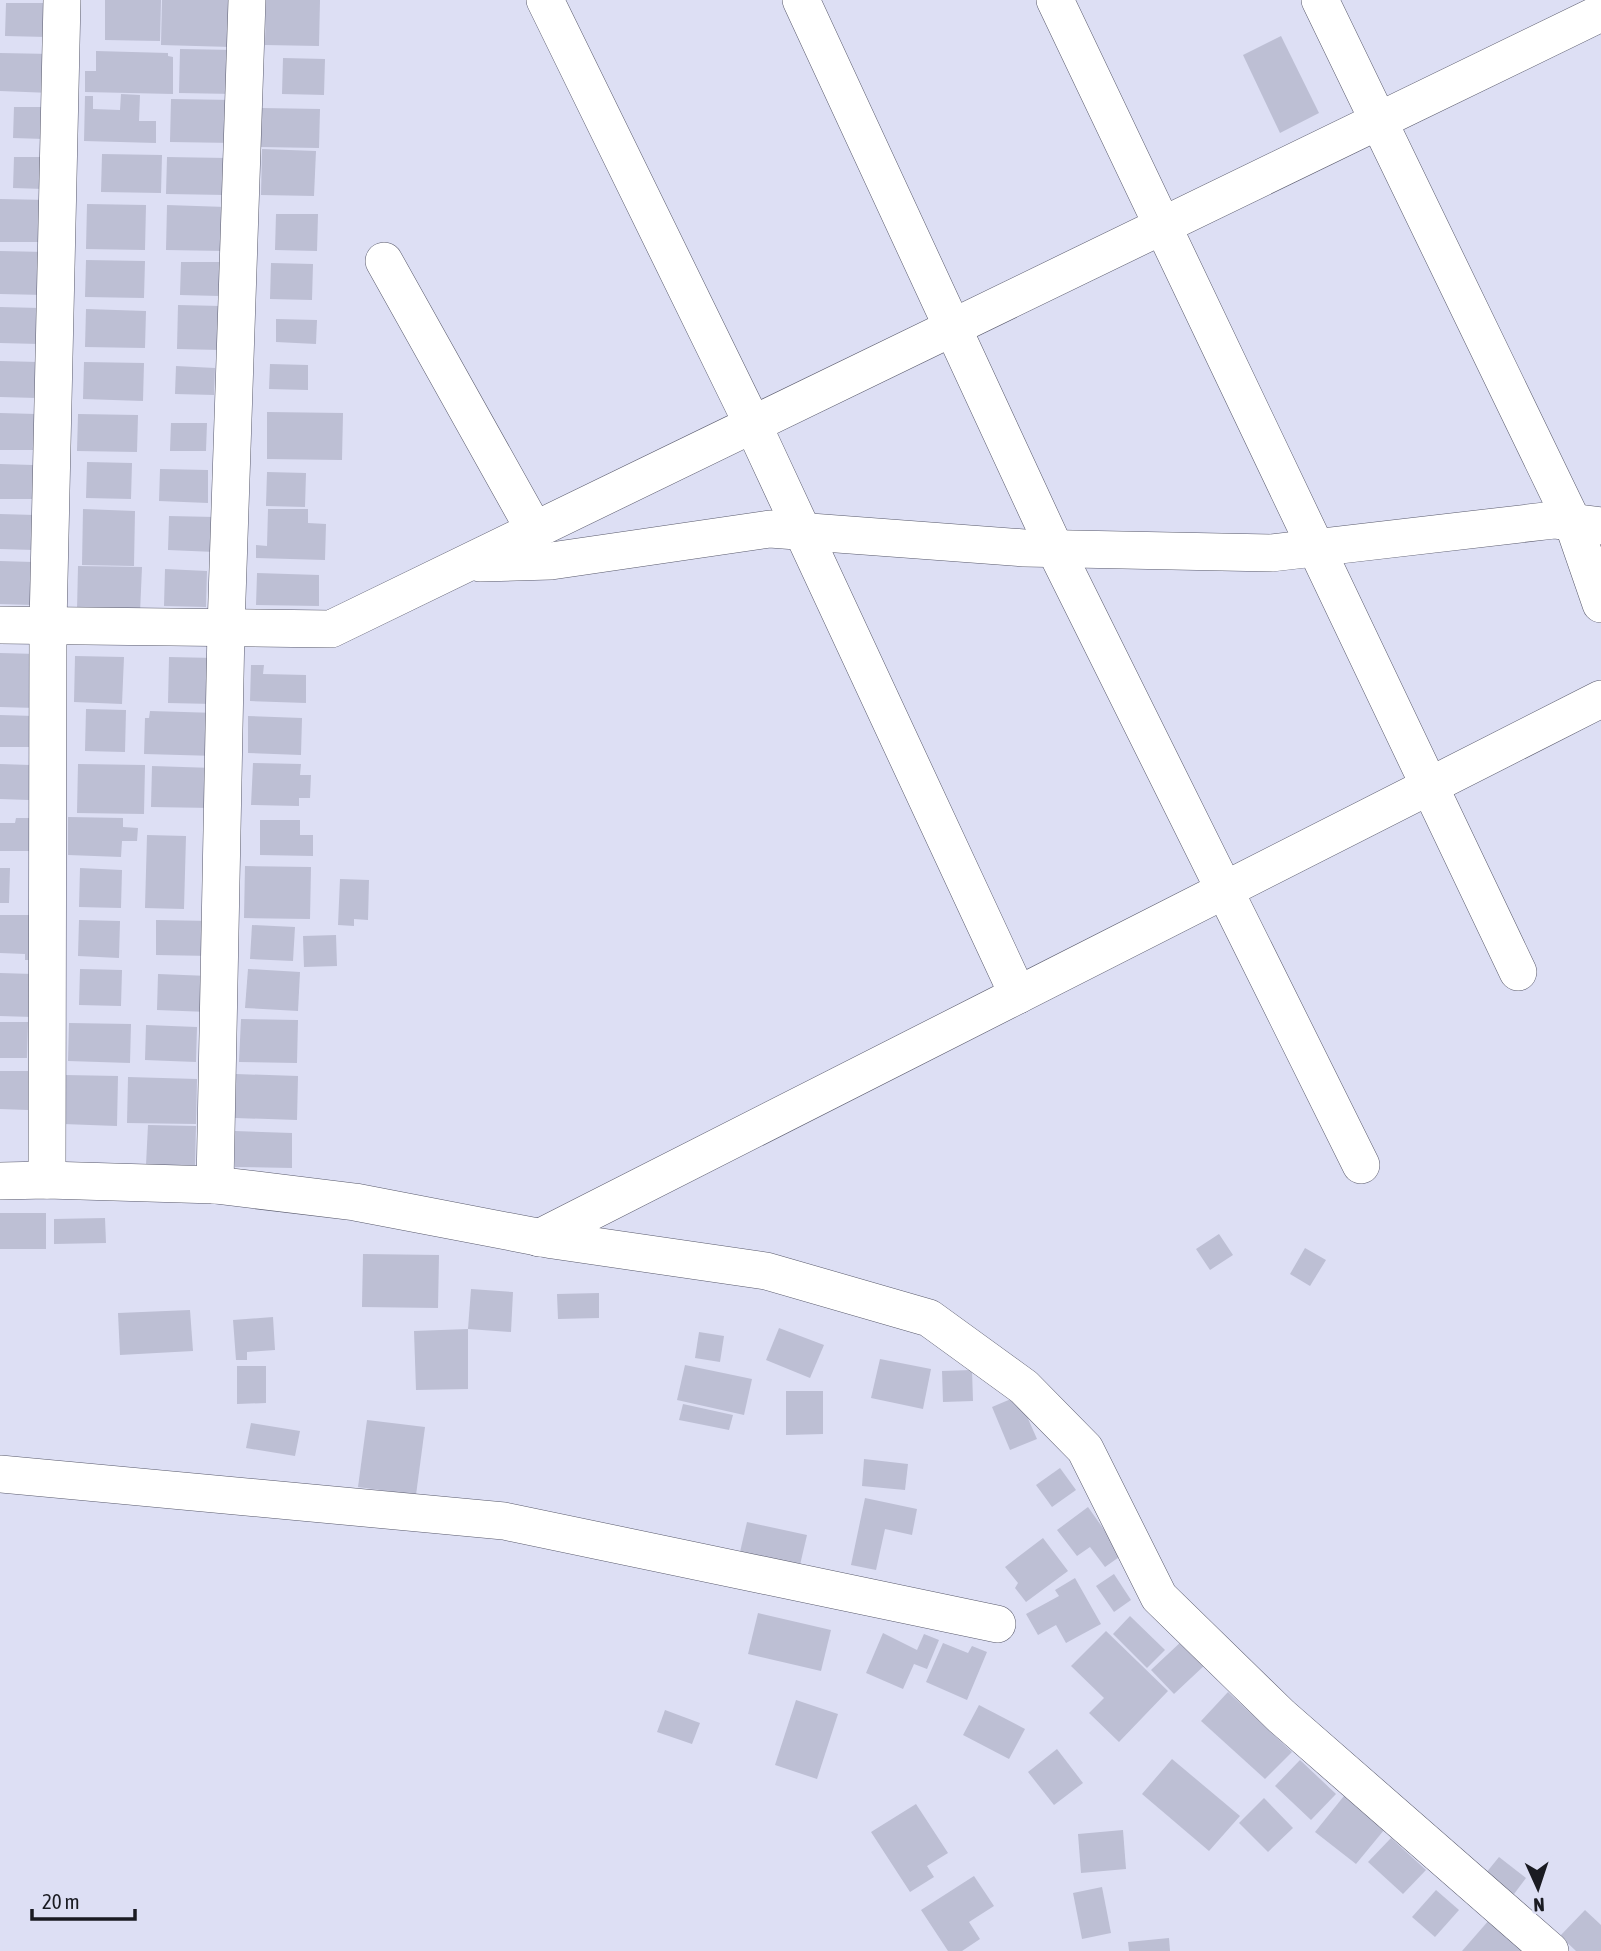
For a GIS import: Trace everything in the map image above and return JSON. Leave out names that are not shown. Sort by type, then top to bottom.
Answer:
[{"type":"street","points":[[47,1180],[48,625],[62,0]]},
{"type":"street","points":[[215,1185],[226,628],[247,0]]},
{"type":"street","points":[[545,0],[752,425],[1018,995]]},
{"type":"street","points":[[801,0],[1055,549],[1360,1165]]},
{"type":"street","points":[[1055,0],[1518,972]]},
{"type":"street","points":[[1320,0],[1378,121],[1587,524],[1601,604]]},
{"type":"street","points":[[0,625],[331,629],[1601,13],[1594,0]]},
{"type":"street","points":[[384,261],[535,531]]},
{"type":"street","points":[[466,563],[551,561],[770,529],[1055,549],[1271,553],[1554,520],[1587,524]]},
{"type":"street","points":[[539,1238],[1601,699]]},
{"type":"street","points":[[0,1181],[215,1185],[355,1202],[539,1238],[766,1271],[929,1318],[1024,1387],[1085,1449],[1159,1597],[1281,1716],[1550,1951]]},
{"type":"street","points":[[0,1474],[504,1521],[997,1624]]},
{"type":"building","points":[[105,0],[161,0],[160,41],[105,40]]},
{"type":"building","points":[[162,0],[232,0],[231,47],[161,45]]},
{"type":"building","points":[[266,0],[320,0],[319,46],[265,45]]},
{"type":"building","points":[[6,3],[48,3],[47,37],[5,36]]},
{"type":"building","points":[[1281,36],[1319,113],[1280,133],[1243,55]]},
{"type":"building","points":[[180,49],[235,50],[234,94],[179,93]]},
{"type":"building","points":[[96,51],[168,53],[168,56],[173,57],[173,94],[85,92],[85,71],[96,71]]},
{"type":"building","points":[[0,53],[52,54],[51,93],[0,91]]},
{"type":"building","points":[[283,58],[325,59],[324,95],[282,94]]},
{"type":"building","points":[[121,94],[140,95],[139,121],[156,121],[156,143],[84,141],[85,96],[93,96],[93,109],[120,110]]},
{"type":"building","points":[[171,99],[235,100],[234,143],[170,142]]},
{"type":"building","points":[[14,107],[45,107],[44,139],[13,138]]},
{"type":"building","points":[[261,108],[320,109],[319,148],[260,147]]},
{"type":"building","points":[[262,149],[316,151],[314,196],[261,195]]},
{"type":"building","points":[[102,154],[162,155],[161,193],[101,192]]},
{"type":"building","points":[[14,157],[45,157],[44,189],[13,188]]},
{"type":"building","points":[[167,157],[227,158],[226,195],[166,194]]},
{"type":"building","points":[[0,199],[48,200],[46,242],[0,242]]},
{"type":"building","points":[[87,204],[146,205],[145,250],[86,249]]},
{"type":"building","points":[[167,205],[226,207],[225,251],[166,250]]},
{"type":"building","points":[[276,214],[318,214],[317,251],[275,250]]},
{"type":"building","points":[[0,251],[45,252],[44,295],[0,294]]},
{"type":"building","points":[[86,260],[145,261],[144,298],[85,297]]},
{"type":"building","points":[[181,262],[220,262],[219,296],[180,295]]},
{"type":"building","points":[[271,263],[313,264],[312,300],[270,299]]},
{"type":"building","points":[[178,305],[221,306],[220,350],[177,349]]},
{"type":"building","points":[[0,307],[40,308],[39,344],[0,343]]},
{"type":"building","points":[[86,309],[146,311],[145,348],[85,347]]},
{"type":"building","points":[[276,319],[317,320],[316,344],[276,342]]},
{"type":"building","points":[[0,361],[38,362],[37,398],[0,397]]},
{"type":"building","points":[[84,362],[144,363],[143,401],[83,399]]},
{"type":"building","points":[[270,364],[308,365],[308,390],[269,389]]},
{"type":"building","points":[[176,366],[215,368],[214,395],[175,394]]},
{"type":"building","points":[[267,412],[343,413],[342,460],[267,459]]},
{"type":"building","points":[[0,413],[36,414],[35,450],[0,450]]},
{"type":"building","points":[[78,414],[138,415],[137,452],[77,451]]},
{"type":"building","points":[[171,423],[207,423],[206,451],[170,451]]},
{"type":"building","points":[[87,462],[132,463],[131,499],[86,498]]},
{"type":"building","points":[[0,464],[33,465],[33,476],[40,476],[33,499],[0,499]]},
{"type":"building","points":[[160,469],[208,470],[208,503],[159,501]]},
{"type":"building","points":[[267,472],[306,473],[305,507],[266,506]]},
{"type":"building","points":[[83,509],[135,511],[134,566],[82,565]]},
{"type":"building","points":[[268,509],[308,509],[308,523],[326,524],[325,560],[256,558],[256,545],[267,546]]},
{"type":"building","points":[[0,514],[35,515],[34,550],[0,549]]},
{"type":"building","points":[[169,516],[215,517],[215,552],[168,550]]},
{"type":"building","points":[[0,561],[33,562],[32,605],[0,604]]},
{"type":"building","points":[[78,566],[142,567],[140,613],[77,611]]},
{"type":"building","points":[[165,569],[207,571],[206,607],[164,606]]},
{"type":"building","points":[[257,573],[319,575],[319,606],[256,605]]},
{"type":"building","points":[[0,653],[37,654],[36,708],[0,707]]},
{"type":"building","points":[[75,656],[124,657],[122,704],[74,702]]},
{"type":"building","points":[[169,657],[215,658],[214,704],[168,703]]},
{"type":"building","points":[[251,665],[264,665],[263,674],[306,675],[306,703],[250,701]]},
{"type":"building","points":[[86,709],[126,710],[125,752],[85,751]]},
{"type":"building","points":[[150,711],[217,713],[216,756],[144,754],[145,718],[149,718]]},
{"type":"building","points":[[0,715],[34,716],[33,747],[0,747]]},
{"type":"building","points":[[248,716],[302,718],[301,755],[248,753]]},
{"type":"building","points":[[253,763],[301,764],[300,775],[311,775],[310,798],[299,798],[299,806],[251,805]]},
{"type":"building","points":[[0,764],[30,765],[29,800],[0,799]]},
{"type":"building","points":[[78,764],[145,765],[144,814],[77,813]]},
{"type":"building","points":[[152,766],[214,768],[213,808],[151,807]]},
{"type":"building","points":[[68,817],[123,818],[123,827],[138,828],[137,841],[122,841],[121,857],[68,855]]},
{"type":"building","points":[[16,818],[37,818],[36,851],[0,851],[0,823],[15,823]]},
{"type":"building","points":[[260,820],[300,820],[300,835],[313,835],[313,856],[260,855]]},
{"type":"building","points":[[147,835],[186,836],[184,909],[145,908]]},
{"type":"building","points":[[245,866],[311,867],[310,919],[244,918]]},
{"type":"building","points":[[0,868],[10,868],[9,903],[0,903]]},
{"type":"building","points":[[80,868],[122,870],[121,908],[79,907]]},
{"type":"building","points":[[340,879],[369,880],[368,920],[354,919],[354,926],[338,925]]},
{"type":"building","points":[[0,915],[34,915],[33,960],[25,960],[25,954],[0,953]]},
{"type":"building","points":[[79,920],[120,921],[119,958],[78,956]]},
{"type":"building","points":[[156,920],[212,921],[211,956],[156,955]]},
{"type":"building","points":[[252,925],[295,927],[293,961],[250,959]]},
{"type":"building","points":[[336,935],[337,966],[304,967],[303,936]]},
{"type":"building","points":[[80,969],[122,970],[121,1006],[79,1005]]},
{"type":"building","points":[[248,969],[300,972],[298,1011],[245,1008]]},
{"type":"building","points":[[0,973],[33,974],[32,1017],[0,1016]]},
{"type":"building","points":[[158,974],[209,976],[208,1012],[157,1010]]},
{"type":"building","points":[[241,1019],[298,1020],[297,1063],[239,1062]]},
{"type":"building","points":[[0,1022],[28,1022],[27,1058],[0,1058]]},
{"type":"building","points":[[69,1023],[131,1024],[130,1063],[68,1061]]},
{"type":"building","points":[[146,1025],[197,1027],[196,1062],[145,1060]]},
{"type":"building","points":[[0,1071],[28,1071],[28,1110],[0,1109]]},
{"type":"building","points":[[236,1074],[298,1076],[297,1120],[235,1118]]},
{"type":"building","points":[[65,1075],[118,1076],[117,1126],[63,1124]]},
{"type":"building","points":[[128,1077],[197,1079],[196,1124],[127,1123]]},
{"type":"building","points":[[148,1125],[196,1126],[195,1165],[146,1165]]},
{"type":"building","points":[[235,1131],[292,1133],[292,1168],[235,1167]]},
{"type":"building","points":[[0,1213],[46,1213],[46,1249],[0,1249]]},
{"type":"building","points":[[105,1218],[106,1243],[54,1244],[54,1219]]},
{"type":"building","points":[[1219,1234],[1233,1255],[1210,1270],[1196,1249]]},
{"type":"building","points":[[1305,1248],[1326,1260],[1310,1286],[1290,1274]]},
{"type":"building","points":[[363,1254],[439,1255],[438,1308],[362,1307]]},
{"type":"building","points":[[471,1289],[513,1292],[511,1332],[468,1329]]},
{"type":"building","points":[[599,1293],[599,1318],[558,1319],[557,1294]]},
{"type":"building","points":[[190,1310],[193,1351],[120,1355],[118,1313]]},
{"type":"building","points":[[273,1317],[275,1350],[247,1352],[247,1360],[236,1360],[233,1320]]},
{"type":"building","points":[[779,1328],[824,1345],[810,1378],[766,1360]]},
{"type":"building","points":[[468,1329],[468,1389],[416,1390],[414,1331]]},
{"type":"building","points":[[699,1332],[724,1336],[720,1362],[695,1358]]},
{"type":"building","points":[[880,1359],[931,1369],[923,1409],[871,1398]]},
{"type":"building","points":[[685,1365],[752,1379],[744,1415],[677,1400]]},
{"type":"building","points":[[237,1366],[266,1366],[266,1403],[237,1404]]},
{"type":"building","points":[[972,1370],[973,1401],[943,1402],[942,1371]]},
{"type":"building","points":[[786,1391],[823,1391],[823,1434],[786,1435]]},
{"type":"building","points":[[1018,1396],[1037,1439],[1010,1450],[992,1407]]},
{"type":"building","points":[[683,1404],[733,1415],[729,1430],[679,1420]]},
{"type":"building","points":[[367,1420],[425,1427],[416,1495],[358,1487]]},
{"type":"building","points":[[251,1423],[300,1431],[295,1456],[246,1448]]},
{"type":"building","points":[[864,1459],[908,1464],[905,1490],[862,1486]]},
{"type":"building","points":[[1060,1468],[1076,1490],[1052,1507],[1036,1485]]},
{"type":"building","points":[[865,1498],[917,1509],[912,1535],[885,1529],[876,1570],[851,1565]]},
{"type":"building","points":[[1088,1507],[1122,1555],[1105,1567],[1090,1547],[1077,1556],[1057,1530]]},
{"type":"building","points":[[747,1522],[807,1535],[800,1565],[740,1552]]},
{"type":"building","points":[[1043,1538],[1068,1571],[1026,1602],[1015,1588],[1018,1583],[1005,1567]]},
{"type":"building","points":[[1114,1574],[1131,1600],[1114,1612],[1096,1586]]},
{"type":"building","points":[[1075,1578],[1101,1624],[1066,1643],[1056,1625],[1038,1635],[1026,1614],[1059,1596],[1055,1590]]},
{"type":"building","points":[[758,1613],[831,1630],[821,1671],[748,1654]]},
{"type":"building","points":[[1130,1616],[1165,1650],[1147,1668],[1113,1634]]},
{"type":"building","points":[[1106,1631],[1168,1691],[1119,1742],[1089,1713],[1104,1698],[1071,1666]]},
{"type":"building","points":[[883,1633],[917,1650],[924,1634],[939,1640],[927,1669],[914,1664],[903,1689],[866,1673]]},
{"type":"building","points":[[1184,1639],[1207,1663],[1174,1694],[1151,1670]]},
{"type":"building","points":[[943,1643],[968,1653],[972,1646],[987,1652],[967,1700],[926,1682]]},
{"type":"building","points":[[1228,1692],[1292,1752],[1265,1779],[1201,1721]]},
{"type":"building","points":[[796,1700],[838,1714],[817,1779],[775,1765]]},
{"type":"building","points":[[979,1705],[1025,1729],[1009,1759],[963,1735]]},
{"type":"building","points":[[665,1710],[700,1723],[692,1744],[657,1732]]},
{"type":"building","points":[[1057,1749],[1083,1783],[1054,1805],[1028,1772]]},
{"type":"building","points":[[1172,1759],[1240,1816],[1209,1851],[1142,1794]]},
{"type":"building","points":[[1300,1760],[1336,1794],[1311,1820],[1275,1786]]},
{"type":"building","points":[[1348,1791],[1389,1824],[1356,1864],[1315,1832]]},
{"type":"building","points":[[1264,1798],[1293,1828],[1268,1852],[1239,1823]]},
{"type":"building","points":[[916,1804],[948,1853],[927,1866],[934,1877],[910,1892],[871,1832]]},
{"type":"building","points":[[1123,1830],[1126,1869],[1081,1873],[1078,1834]]},
{"type":"building","points":[[1391,1838],[1426,1870],[1403,1894],[1368,1862]]},
{"type":"building","points":[[1499,1857],[1526,1878],[1514,1894],[1486,1873]]},
{"type":"building","points":[[974,1876],[994,1906],[969,1922],[980,1939],[962,1951],[948,1951],[921,1910]]},
{"type":"building","points":[[1102,1887],[1111,1933],[1082,1939],[1073,1893]]},
{"type":"building","points":[[1436,1890],[1459,1910],[1435,1937],[1412,1917]]},
{"type":"building","points":[[1585,1910],[1601,1925],[1601,1951],[1576,1951],[1560,1936]]},
{"type":"building","points":[[1490,1919],[1526,1951],[1462,1951]]},
{"type":"building","points":[[1169,1938],[1170,1951],[1129,1951],[1128,1942]]}]
